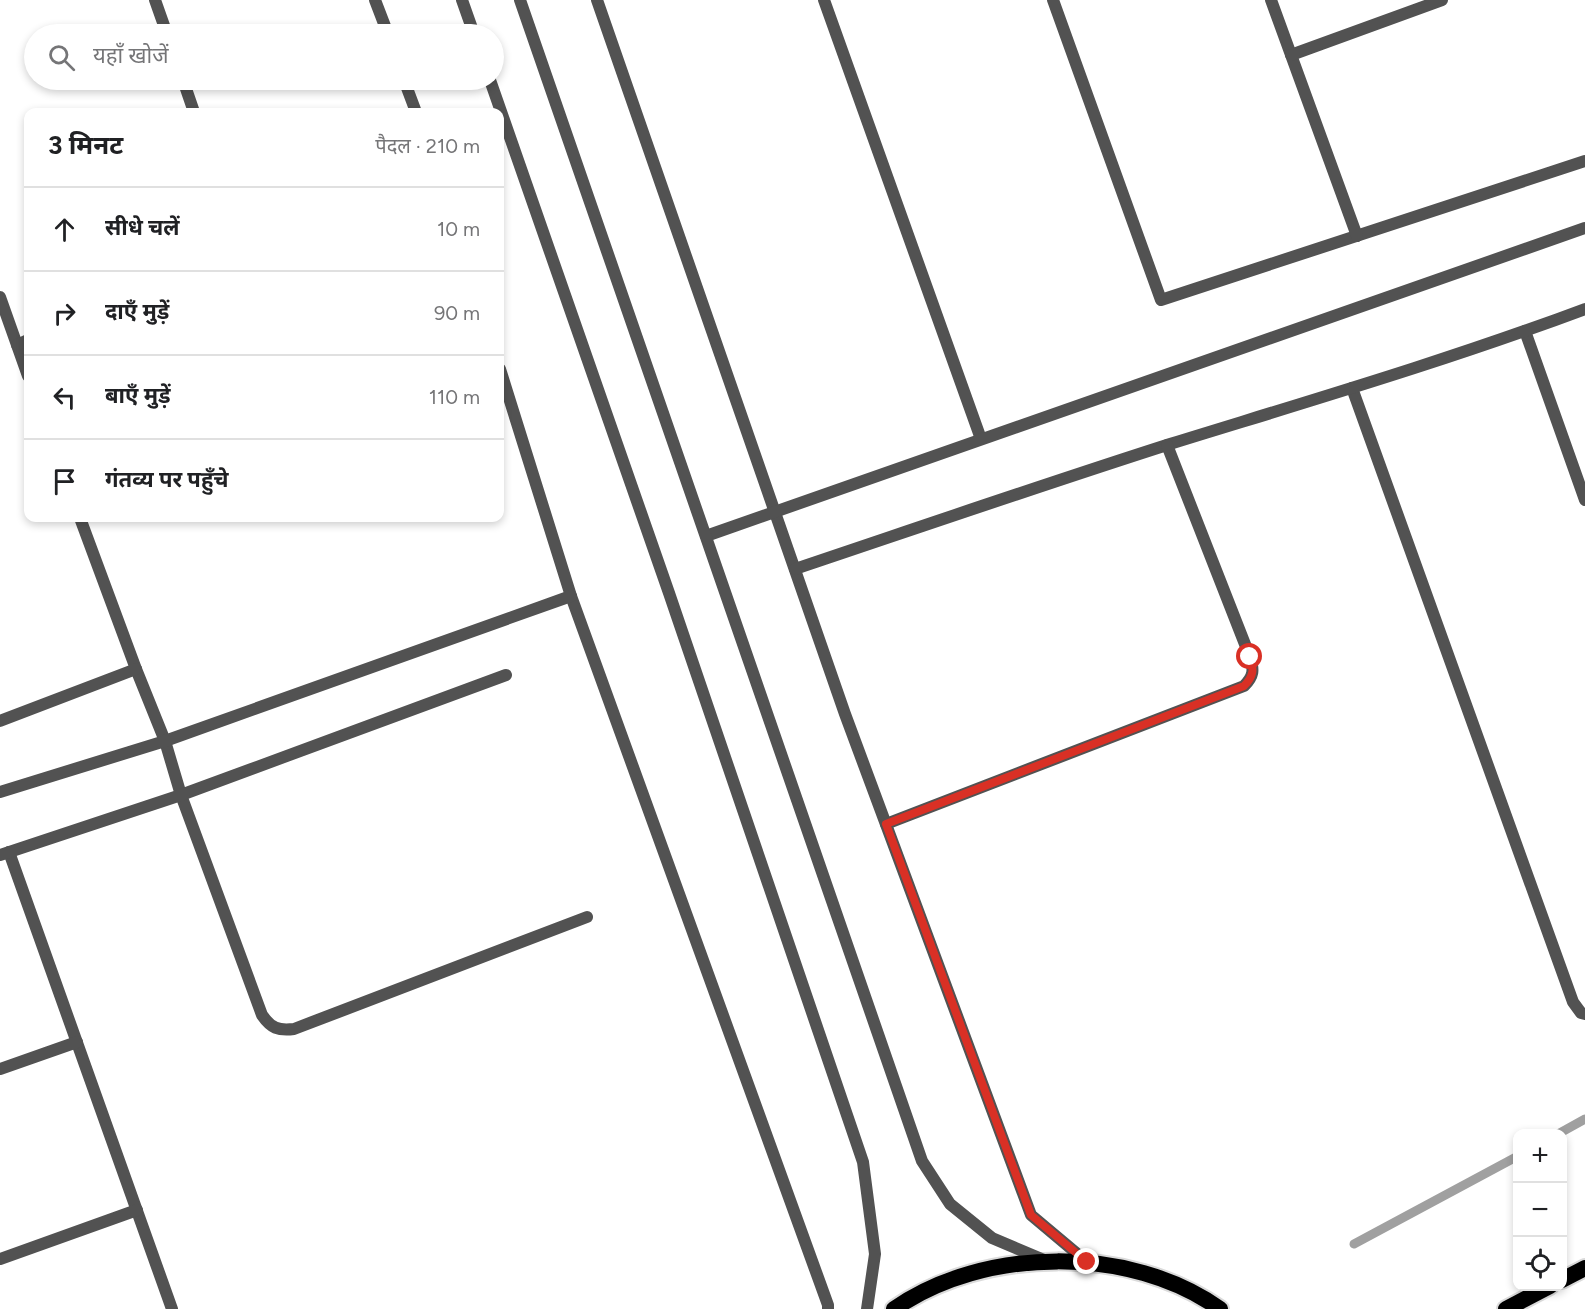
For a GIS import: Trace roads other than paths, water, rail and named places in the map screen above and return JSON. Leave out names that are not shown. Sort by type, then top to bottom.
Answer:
[{"type":"highway","points":[[894,1309],[916,1294],[980,1270],[1044,1260],[1087,1262],[1152,1275],[1206,1299],[1220,1309]]},
{"type":"highway","points":[[1567,1278],[1585,1268]]},
{"type":"highway","points":[[1506,1309],[1542,1291]]},
{"type":"street","points":[[155,0],[163,24]]},
{"type":"street","points":[[375,0],[384,24]]},
{"type":"street","points":[[462,0],[470,24]]},
{"type":"street","points":[[520,0],[922,1161],[950,1204],[992,1238],[1044,1260]]},
{"type":"street","points":[[597,0],[886,824],[1031,1215],[1087,1262]]},
{"type":"street","points":[[824,0],[981,439]]},
{"type":"street","points":[[1053,0],[1161,300],[1585,161]]},
{"type":"street","points":[[1271,0],[1357,236]]},
{"type":"street","points":[[1292,55],[1442,0]]},
{"type":"street","points":[[186,90],[193,108]]},
{"type":"street","points":[[408,90],[414,108]]},
{"type":"street","points":[[493,90],[500,108]]},
{"type":"street","points":[[504,120],[673,604],[863,1162],[875,1254],[867,1309]]},
{"type":"street","points":[[706,536],[1585,228]]},
{"type":"street","points":[[0,297],[23,343]]},
{"type":"street","points":[[795,569],[1167,445],[1352,388],[1585,309]]},
{"type":"street","points":[[1525,331],[1585,500]]},
{"type":"street","points":[[504,382],[571,596],[828,1309]]},
{"type":"street","points":[[1352,388],[1572,1002],[1581,1013],[1585,1014]]},
{"type":"street","points":[[886,824],[1244,686],[1253,676],[1254,667],[1167,445]]},
{"type":"street","points":[[81,522],[135,669],[165,741],[181,795],[262,1015],[270,1025],[280,1030],[294,1029],[587,916]]},
{"type":"street","points":[[0,792],[165,741],[571,596]]},
{"type":"street","points":[[0,722],[135,669]]},
{"type":"street","points":[[172,1309],[77,1042],[5,853],[181,795],[506,675]]},
{"type":"street","points":[[0,1069],[77,1042]]},
{"type":"street","points":[[0,1259],[136,1210]]},
{"type":"waterway","points":[[1567,1129],[1585,1119]]},
{"type":"waterway","points":[[1354,1244],[1513,1159]]}]
